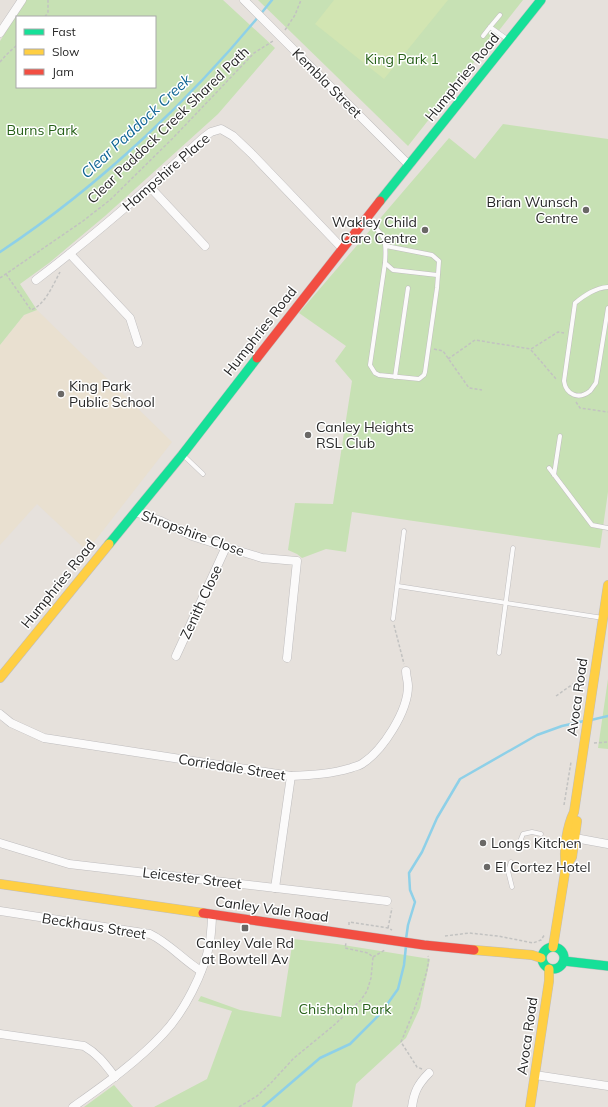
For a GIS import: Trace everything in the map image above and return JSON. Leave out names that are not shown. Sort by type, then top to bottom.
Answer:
[{"type":"main road","name":"Humphries Road","points":[[0,678],[182,455],[342,248],[541,0]]},
{"type":"main road","name":"Avoca Road","points":[[553,947],[566,866],[564,857],[570,820],[574,812],[589,743],[588,718],[608,585]]},
{"type":"main road","name":"Avoca Road","points":[[566,866],[572,856],[575,838],[577,821],[574,812]]},
{"type":"main road","name":"Canley Vale Road","points":[[0,884],[396,941],[426,950],[532,955],[541,958]]},
{"type":"main road","points":[[553,947],[560,950],[564,955],[564,961],[557,969],[549,969],[542,964],[541,958],[543,952],[547,948],[553,947]]},
{"type":"main road","points":[[564,961],[608,966]]},
{"type":"main road","name":"Avoca Road","points":[[530,1107],[549,981],[549,969]]},
{"type":"street","points":[[0,33],[22,0]]},
{"type":"street","name":"Kembla Street","points":[[245,1],[409,165]]},
{"type":"street","name":"Hampshire Place","points":[[36,280],[70,254],[150,187],[203,138],[211,132],[221,129],[233,136],[251,153],[342,248]]},
{"type":"street","points":[[150,187],[205,246]]},
{"type":"street","points":[[70,254],[130,318],[138,343]]},
{"type":"street","name":"Shropshire Close","points":[[135,512],[161,521],[192,536],[262,558],[297,561],[287,658]]},
{"type":"street","name":"Zenith Close","points":[[176,656],[226,547]]},
{"type":"street","name":"Corriedale Street","points":[[0,714],[11,723],[44,738],[291,776],[336,773],[362,764],[379,749],[401,714],[408,687],[406,671]]},
{"type":"street","points":[[276,888],[291,776]]},
{"type":"street","points":[[575,838],[608,844]]},
{"type":"street","name":"Leicester Street","points":[[0,843],[69,864],[276,888],[390,904]]},
{"type":"street","name":"Beckhaus Street","points":[[0,911],[150,934],[162,941],[187,962],[201,971]]},
{"type":"street","points":[[73,1107],[115,1077],[157,1040],[168,1028],[191,993],[201,971],[210,942],[212,915]]},
{"type":"street","points":[[0,1034],[84,1046],[94,1051],[102,1059],[115,1077]]},
{"type":"street","points":[[412,1107],[414,1093],[422,1080],[429,1073]]},
{"type":"street","points":[[535,1075],[608,1086]]},
{"type":"lane","points":[[483,36],[500,15]]},
{"type":"lane","points":[[490,27],[509,41]]},
{"type":"lane","points":[[366,218],[380,231],[384,237],[386,246],[385,263],[370,365],[375,373],[395,378],[416,380],[422,378],[425,372],[437,288],[439,261],[432,255],[386,246]]},
{"type":"lane","points":[[385,263],[393,270],[437,275]]},
{"type":"lane","points":[[395,378],[408,288]]},
{"type":"lane","points":[[608,288],[603,288],[586,294],[575,303],[564,381],[565,389],[570,394],[581,396],[590,391],[596,383],[608,308]]},
{"type":"lane","points":[[554,475],[560,436]]},
{"type":"lane","points":[[182,455],[203,474]]},
{"type":"lane","points":[[549,468],[592,525],[608,528]]},
{"type":"lane","points":[[394,619],[404,531]]},
{"type":"lane","points":[[499,653],[513,548]]},
{"type":"lane","points":[[398,586],[603,618]]},
{"type":"lane","points":[[519,844],[523,834],[532,832],[541,834]]},
{"type":"lane","points":[[511,862],[508,871],[512,887]]},
{"type":"path","points":[[46,16],[48,12],[48,0]]},
{"type":"path","points":[[287,27],[295,15],[301,0]]},
{"type":"path","name":"Clear Paddock Creek Shared Path","points":[[0,278],[77,225],[110,200],[173,138],[254,53],[271,43]]},
{"type":"path","points":[[0,62],[16,47]]},
{"type":"path","points":[[531,349],[558,332],[570,334]]},
{"type":"path","points":[[448,359],[475,340],[531,349],[565,389]]},
{"type":"path","points":[[428,349],[443,350],[469,388],[482,390]]},
{"type":"path","points":[[570,394],[580,408],[608,412]]},
{"type":"path","points":[[394,619],[395,631],[406,671]]},
{"type":"path","points":[[556,696],[573,684],[582,684]]},
{"type":"path","points":[[589,743],[608,742]]},
{"type":"path","points":[[564,807],[570,764],[573,757]]},
{"type":"path","points":[[388,928],[390,904]]},
{"type":"path","points":[[349,922],[388,928],[393,931]]},
{"type":"path","points":[[439,937],[469,933],[498,936],[533,943],[541,940],[546,932]]},
{"type":"path","points":[[346,943],[345,948],[368,952],[373,957]]},
{"type":"path","points":[[373,957],[388,948]]},
{"type":"path","points":[[426,950],[429,958],[415,1008],[401,1042],[417,1066],[429,1073]]},
{"type":"path","points":[[239,1107],[257,1096],[294,1058],[338,1022],[361,1000],[367,991],[371,978],[373,957]]},
{"type":"shaded area","name":"King Park Public School","points":[[37,310],[172,442],[87,551],[37,504],[0,545],[0,345],[24,315]]},
{"type":"green space","name":"Burns Park","points":[[26,0],[223,0],[275,48],[218,114],[105,216],[49,263],[20,284],[37,310],[24,315],[0,345],[0,41]]},
{"type":"green space","name":"King Park 1","points":[[258,0],[523,0],[408,146]]},
{"type":"green space","points":[[334,0],[448,0],[384,79],[315,24]]},
{"type":"green space","points":[[503,124],[608,139],[608,492],[600,548],[352,512],[346,552],[326,549],[302,558],[288,550],[295,503],[333,504],[352,381],[335,361],[346,346],[299,313],[449,138],[475,159]]},
{"type":"green space","points":[[608,679],[608,749],[598,748]]},
{"type":"green space","name":"Chisholm Park","points":[[293,939],[337,944],[430,959],[420,1008],[406,1038],[356,1084],[352,1107],[154,1107],[207,1079],[232,1011],[198,1001],[201,996],[240,1010],[281,1017]]},
{"type":"green space","points":[[114,1085],[133,1107],[84,1107]]},
{"type":"waterway","name":"Clear Paddock Creek","points":[[0,252],[38,226],[74,198],[145,136],[212,70],[272,0]]},
{"type":"waterway","points":[[591,720],[608,716]]},
{"type":"waterway","points":[[406,939],[408,925],[415,902],[410,890],[409,873],[422,852],[437,818],[460,779],[537,735],[562,726],[584,721]]},
{"type":"waterway","points":[[263,1107],[320,1058],[350,1044],[381,1013],[398,989],[404,965],[406,946]]},
{"type":"traffic: fast","points":[[380,201],[541,0]]},
{"type":"traffic: fast","points":[[109,544],[182,455],[257,358]]},
{"type":"traffic: fast","points":[[549,947],[557,947],[564,954],[564,958],[564,962],[557,969],[549,969],[542,962],[542,954],[549,947]]},
{"type":"traffic: fast","points":[[564,961],[608,966]]},
{"type":"traffic: slow","points":[[0,678],[109,544]]},
{"type":"traffic: slow","points":[[566,866],[566,839],[569,824],[574,812],[608,585]]},
{"type":"traffic: slow","points":[[553,947],[566,866],[572,857],[577,821]]},
{"type":"traffic: slow","points":[[0,884],[203,913]]},
{"type":"traffic: slow","points":[[474,950],[532,955],[541,958]]},
{"type":"traffic: slow","points":[[530,1107],[549,981],[549,969]]},
{"type":"traffic: jam","points":[[257,358],[380,201]]},
{"type":"traffic: jam","points":[[203,913],[424,945],[474,950]]},
{"type":"place","name":"Brian Wunsch Centre","points":[[586,210]]},
{"type":"place","name":"Wakley Child Care Centre","points":[[425,230]]},
{"type":"place","name":"King Park Public School","points":[[61,394]]},
{"type":"place","name":"Canley Heights RSL Club","points":[[308,435]]},
{"type":"place","name":"Longs Kitchen","points":[[483,843]]},
{"type":"place","name":"El Cortez Hotel","points":[[487,867]]},
{"type":"place","name":"Canley Vale Rd at Bowtell Av","points":[[245,928]]}]
